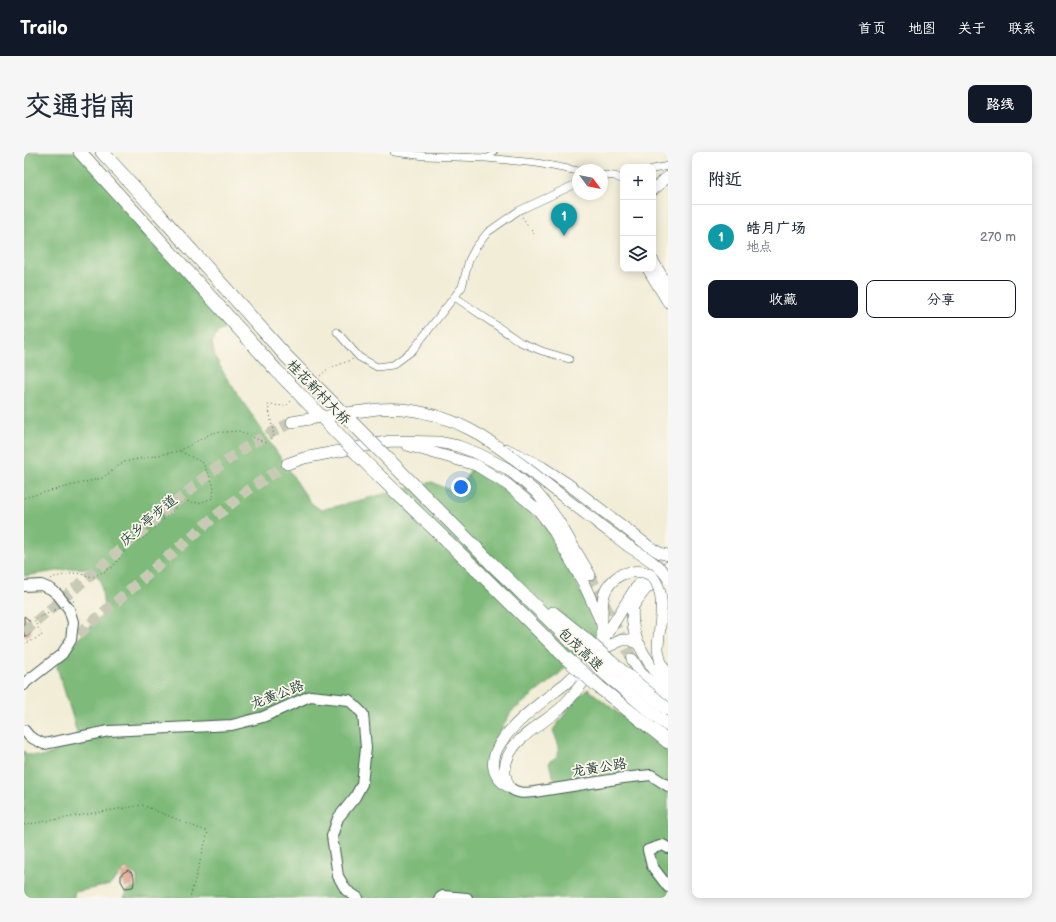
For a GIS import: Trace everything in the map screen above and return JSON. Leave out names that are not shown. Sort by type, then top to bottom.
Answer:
[{"type":"highway","name":"桂花新村大桥","points":[[80,152],[287,381],[368,466],[479,572]]},
{"type":"highway","name":"桂花新村大桥","points":[[102,152],[286,356],[490,562]]},
{"type":"highway","name":"包茂高速","points":[[490,562],[515,586],[580,641],[607,675],[665,708],[668,725]]},
{"type":"highway","name":"包茂高速","points":[[479,572],[566,658],[599,687],[667,741]]},
{"type":"main road","points":[[656,177],[668,168]]},
{"type":"main road","points":[[656,187],[668,177]]},
{"type":"main road","points":[[656,266],[668,287]]},
{"type":"main road","points":[[650,272],[668,302]]},
{"type":"main road","points":[[292,422],[333,414],[381,409],[402,409],[429,413],[445,418],[474,431],[487,440],[656,565],[668,578]]},
{"type":"main road","points":[[487,440],[542,467],[568,484],[651,548],[668,555]]},
{"type":"main road","points":[[391,441],[476,465],[508,485],[522,496],[539,511],[552,528],[584,584],[602,624]]},
{"type":"main road","points":[[287,464],[304,458],[391,441],[438,442],[458,446],[479,454],[508,469],[536,492],[567,534],[590,576]]},
{"type":"main road","points":[[509,787],[504,770],[511,751],[520,740],[560,708],[582,684],[634,589],[648,576],[668,567]]},
{"type":"main road","points":[[604,644],[602,604],[604,592],[612,580],[630,571],[639,571],[651,575],[660,583],[666,598],[665,612],[658,646],[661,663],[668,675]]},
{"type":"main road","points":[[509,787],[502,783],[496,776],[493,768],[493,760],[496,750],[509,731],[522,718],[575,674],[604,644],[639,596],[653,581],[668,574]]},
{"type":"main road","points":[[24,586],[41,585],[51,589],[70,609],[73,622],[71,640],[62,654],[24,685]]},
{"type":"main road","points":[[634,589],[632,607],[634,633],[660,679],[668,687]]},
{"type":"main road","points":[[604,644],[622,640],[631,640],[640,646]]},
{"type":"main road","points":[[632,659],[640,672],[656,687],[665,708]]},
{"type":"main road","points":[[553,714],[544,716],[541,712],[544,707],[565,687],[575,674]]},
{"type":"main road","name":"龙黄公路","points":[[24,730],[30,737],[44,744],[110,731],[232,725],[264,717],[310,696],[349,700],[363,714],[366,748],[362,784],[355,797],[338,818],[332,836],[338,876],[346,890],[358,898]]},
{"type":"main road","name":"龙黄公路","points":[[509,787],[513,791],[522,793],[534,792],[651,775],[668,786]]},
{"type":"main road","points":[[668,848],[663,845],[648,850],[652,866],[668,887]]},
{"type":"main road","points":[[440,898],[443,896],[467,898]]},
{"type":"street","points":[[394,152],[425,156],[486,158],[537,163],[572,169]]},
{"type":"street","points":[[656,169],[668,168]]},
{"type":"street","points":[[608,175],[620,175]]},
{"type":"street","points":[[615,176],[620,179]]},
{"type":"street","points":[[337,332],[360,357],[377,366],[393,365],[412,351],[455,297],[462,287],[469,260],[476,247],[488,232],[518,211],[572,186]]},
{"type":"street","points":[[455,297],[520,342],[542,351],[569,359]]},
{"type":"lane","points":[[486,158],[495,152]]},
{"type":"path","points":[[518,211],[534,234]]},
{"type":"path","points":[[316,379],[328,369],[360,357]]},
{"type":"path","points":[[24,498],[102,478],[124,462],[179,451],[212,433],[239,431],[266,442],[274,436],[268,405],[286,406],[292,400]]},
{"type":"path","name":"庆乡亭步道","points":[[41,585],[54,577],[76,573],[93,576],[113,567],[129,546],[145,537],[183,501],[199,503],[214,498],[214,486],[203,463],[179,451]]},
{"type":"path","points":[[24,644],[42,636],[34,620],[76,600]]},
{"type":"path","points":[[24,825],[142,805],[208,832],[190,898]]},
{"type":"green space","points":[[24,152],[79,152],[229,327],[218,332],[212,342],[215,357],[226,377],[311,503],[321,510],[432,482],[458,494],[471,469],[517,497],[552,533],[588,606],[599,633],[559,674],[511,712],[497,737],[495,765],[516,784],[540,789],[558,784],[552,775],[549,762],[558,756],[559,746],[553,730],[577,698],[588,689],[668,753],[668,898],[124,898],[126,891],[137,887],[137,876],[126,868],[110,885],[74,892],[74,898],[24,898],[24,751],[26,754],[42,757],[79,742],[57,667],[60,657],[103,614],[104,609],[101,581],[89,569],[76,568],[24,576]]},
{"type":"building","points":[[24,616],[29,620],[31,626],[31,633],[28,636],[24,636]]},
{"type":"building","points":[[128,870],[134,877],[134,882],[133,887],[125,888],[121,881],[121,874]]},
{"type":"tunnel","points":[[24,632],[212,471],[252,443],[292,422]]},
{"type":"tunnel","points":[[66,645],[206,524],[248,490],[287,464]]},
{"type":"tunnel","points":[[590,575],[632,659]]},
{"type":"place","name":"皓月广场","points":[[564,236]]}]
